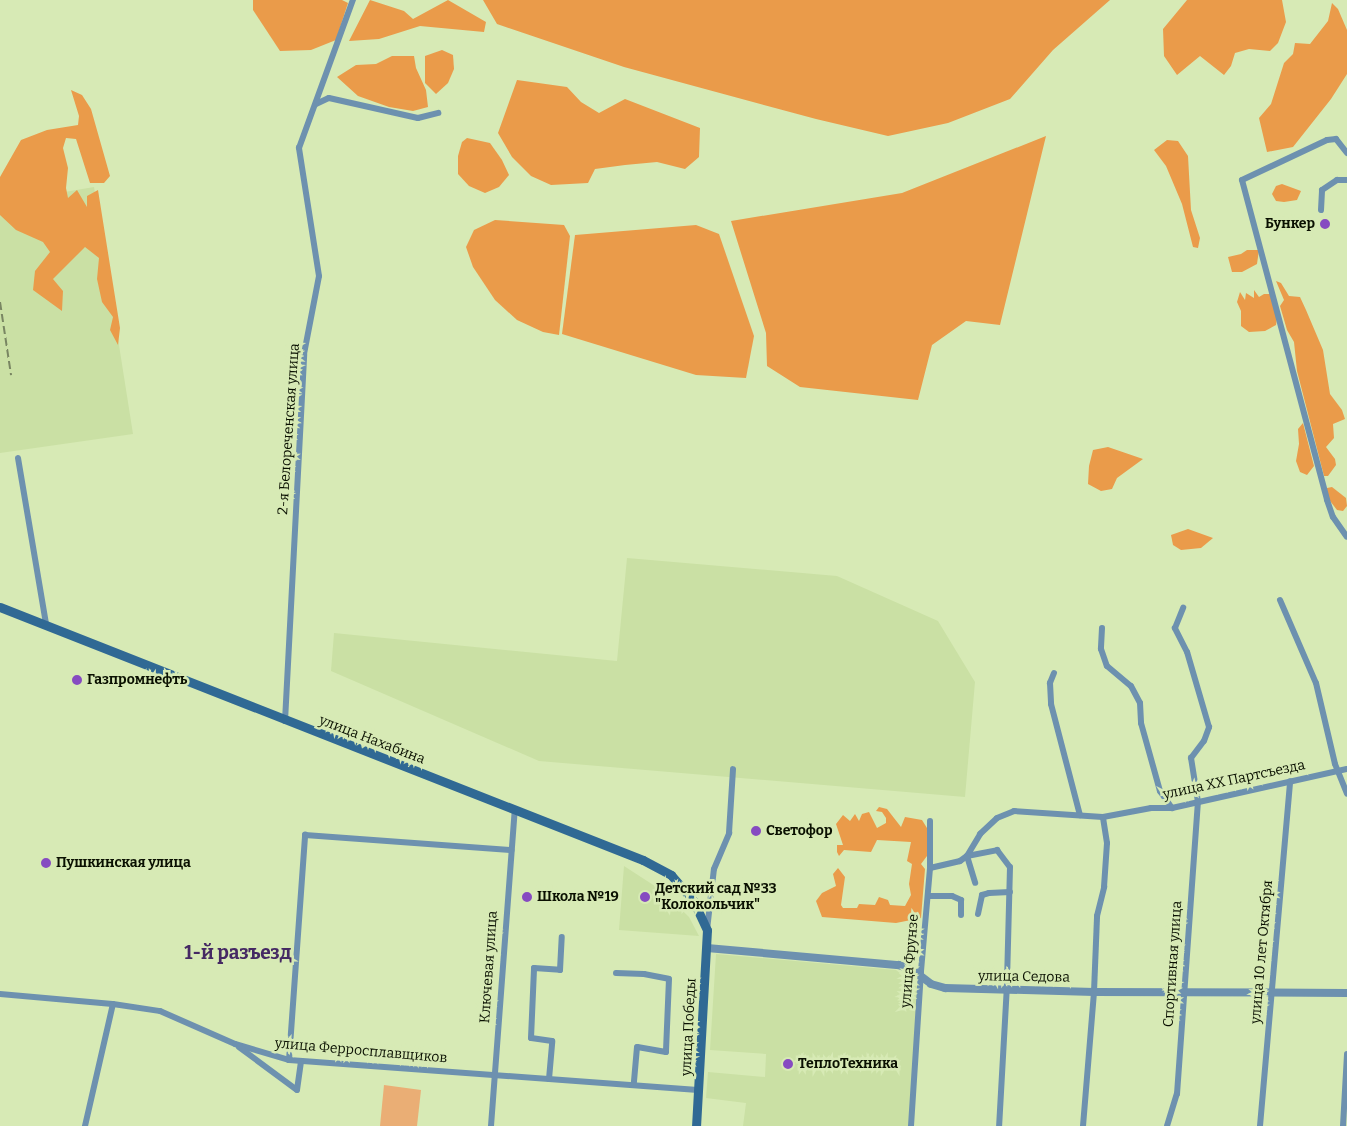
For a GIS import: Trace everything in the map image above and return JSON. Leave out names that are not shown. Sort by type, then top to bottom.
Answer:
[{"type":"main road","name":"улица Нахабина","points":[[0,607],[643,860],[664,871],[682,885],[693,900],[707,930]]},
{"type":"main road","name":"улица Победы","points":[[696,1126],[707,930]]},
{"type":"street","name":"2-я Белореченская улица","points":[[286,721],[304,354],[319,276],[299,148],[353,0]]},
{"type":"street","points":[[316,104],[329,98],[418,118],[438,113]]},
{"type":"street","points":[[1347,153],[1336,139],[1327,140],[1242,180],[1327,500],[1333,517],[1347,537]]},
{"type":"street","points":[[1321,210],[1322,190],[1337,180],[1347,180]]},
{"type":"street","points":[[18,458],[46,624]]},
{"type":"street","points":[[1280,600],[1316,683],[1334,764],[1347,794]]},
{"type":"street","name":"Спортивная улица","points":[[1167,1126],[1177,1094],[1198,802],[1197,783],[1190,758],[1204,741],[1209,727],[1187,652],[1174,628],[1182,608]]},
{"type":"street","points":[[1102,628],[1101,650],[1107,666],[1131,686],[1140,703],[1141,723],[1160,791],[1172,808]]},
{"type":"street","points":[[1054,673],[1050,684],[1051,704],[1080,814]]},
{"type":"street","points":[[707,930],[714,868],[729,833],[733,769]]},
{"type":"street","name":"улица XX Партсъезда","points":[[967,856],[980,834],[997,818],[1014,811],[1104,817],[1151,808],[1172,808],[1347,769]]},
{"type":"street","name":"улица 10 лет Октября","points":[[1260,1126],[1290,781]]},
{"type":"street","name":"Ключевая улица","points":[[491,1126],[510,850],[515,810]]},
{"type":"street","points":[[1083,1126],[1094,992],[1096,916],[1104,887],[1107,843],[1104,817]]},
{"type":"street","name":"улица Фрунзе","points":[[911,1126],[920,977],[930,868],[930,821]]},
{"type":"street","points":[[289,1060],[305,835],[510,850]]},
{"type":"street","points":[[930,868],[960,861],[967,856],[997,850],[1010,866],[1007,990],[999,1126]]},
{"type":"street","points":[[967,856],[975,883]]},
{"type":"street","points":[[978,914],[982,895],[989,892],[1010,892]]},
{"type":"street","points":[[928,896],[952,896],[961,900],[961,915]]},
{"type":"street","points":[[548,1079],[552,1041],[531,1038],[534,968],[560,970],[562,937]]},
{"type":"street","name":"улица Седова","points":[[707,948],[899,965],[914,971],[931,984],[944,988],[1094,992],[1347,993]]},
{"type":"street","points":[[616,973],[644,974],[669,979],[666,1052],[637,1047],[634,1085]]},
{"type":"street","name":"улица Ферросплавщиков","points":[[0,994],[113,1004],[160,1011],[235,1044],[289,1060],[698,1090]]},
{"type":"street","points":[[85,1126],[113,1004]]},
{"type":"street","points":[[235,1044],[297,1090],[301,1060]]},
{"type":"street","points":[[1343,1126],[1347,1054]]},
{"type":"shaded area","points":[[253,0],[342,0],[348,3],[336,40],[311,50],[280,51],[253,10]]},
{"type":"shaded area","points":[[370,0],[404,11],[413,19],[448,0],[486,22],[484,32],[420,26],[379,39],[349,41]]},
{"type":"shaded area","points":[[483,0],[1110,0],[1053,50],[1010,99],[948,123],[888,136],[816,119],[624,67],[497,24]]},
{"type":"shaded area","points":[[1187,0],[1282,0],[1286,22],[1278,43],[1270,51],[1249,49],[1235,53],[1231,66],[1224,75],[1200,56],[1177,75],[1164,56],[1163,29]]},
{"type":"shaded area","points":[[1332,3],[1338,9],[1347,30],[1347,74],[1331,99],[1293,147],[1267,152],[1259,118],[1271,104],[1284,63],[1293,54],[1295,43],[1310,44],[1328,21]]},
{"type":"shaded area","points":[[442,50],[453,55],[454,69],[448,83],[436,94],[425,83],[425,56]]},
{"type":"shaded area","points":[[392,56],[414,56],[416,68],[426,90],[428,107],[413,111],[389,107],[358,96],[337,77],[356,65],[376,64]]},
{"type":"shaded area","points":[[517,80],[567,87],[581,102],[599,113],[625,99],[700,128],[699,157],[685,169],[657,162],[625,165],[595,169],[588,183],[551,185],[531,176],[512,157],[498,133]]},
{"type":"shaded area","points":[[71,90],[82,95],[91,109],[110,176],[104,183],[90,183],[76,139],[66,138],[63,148],[68,168],[66,188],[68,198],[77,190],[87,207],[87,196],[98,190],[120,328],[118,345],[110,330],[113,317],[102,302],[97,279],[99,258],[85,247],[53,279],[63,291],[62,311],[33,290],[35,271],[50,252],[43,242],[16,230],[0,215],[0,177],[21,140],[47,130],[78,125],[79,116]]},
{"type":"shaded area","points":[[1046,136],[1000,325],[966,321],[932,345],[918,400],[800,387],[767,366],[766,333],[731,221],[902,193]]},
{"type":"shaded area","points":[[467,138],[490,143],[502,160],[509,175],[499,187],[485,193],[469,186],[458,174],[458,156],[462,142]]},
{"type":"shaded area","points":[[1167,140],[1178,141],[1188,156],[1191,210],[1200,238],[1198,248],[1193,247],[1182,204],[1166,166],[1154,150]]},
{"type":"shaded area","points":[[1282,184],[1301,191],[1297,200],[1276,201],[1272,194],[1276,186]]},
{"type":"shaded area","points":[[94,187],[133,434],[0,453],[0,203]]},
{"type":"shaded area","points":[[495,220],[564,225],[570,236],[559,335],[543,332],[517,320],[495,300],[473,267],[466,247],[474,230]]},
{"type":"shaded area","points":[[696,225],[719,234],[754,336],[746,378],[696,375],[562,334],[575,235]]},
{"type":"shaded area","points":[[1247,250],[1259,250],[1257,264],[1242,272],[1232,272],[1228,257],[1241,254]]},
{"type":"shaded area","points":[[1276,281],[1281,283],[1289,296],[1300,297],[1323,350],[1330,394],[1342,410],[1345,419],[1333,424],[1334,438],[1326,447],[1335,459],[1336,465],[1328,476],[1324,476],[1297,371],[1294,342],[1287,330],[1280,306],[1284,300]]},
{"type":"shaded area","points":[[1254,290],[1259,297],[1264,294],[1270,294],[1277,319],[1276,325],[1265,331],[1249,332],[1241,326],[1241,311],[1237,302],[1240,292],[1245,300],[1246,293],[1254,298]]},
{"type":"shaded area","points":[[1303,423],[1314,466],[1307,475],[1300,472],[1296,461],[1299,444],[1298,429]]},
{"type":"shaded area","points":[[1108,447],[1143,459],[1117,478],[1112,489],[1101,491],[1088,484],[1089,466],[1093,450]]},
{"type":"shaded area","points":[[1332,487],[1346,498],[1347,506],[1343,511],[1337,510],[1327,497],[1327,488]]},
{"type":"shaded area","points":[[1188,529],[1213,538],[1201,548],[1181,550],[1173,545],[1171,535]]},
{"type":"shaded area","points":[[627,558],[837,576],[938,621],[975,682],[965,797],[539,761],[331,671],[334,633],[617,661]]},
{"type":"shaded area","points":[[879,807],[887,809],[901,827],[905,817],[922,820],[927,828],[927,856],[921,864],[925,869],[921,918],[896,923],[822,917],[816,901],[822,893],[836,886],[833,874],[838,868],[845,877],[841,905],[843,908],[857,908],[859,904],[875,905],[879,897],[888,900],[890,905],[905,906],[911,895],[909,884],[912,864],[907,861],[911,842],[877,840],[871,852],[844,850],[839,856],[837,852],[837,845],[843,845],[836,824],[843,815],[850,821],[855,814],[859,821],[862,814],[869,812],[877,828],[886,823],[886,818],[882,812],[876,811]]},
{"type":"shaded area","name":"Детский сад №33 \"Колокольчик\"","points":[[624,866],[661,890],[689,917],[699,936],[619,930]]},
{"type":"shaded area","points":[[716,954],[896,970],[920,989],[911,1126],[743,1126],[746,1103],[706,1098],[708,1072],[765,1077],[766,1054],[710,1050]]},
{"type":"shaded area","points":[[384,1085],[421,1090],[417,1126],[380,1126]]},
{"type":"railway","points":[[0,302],[11,375]]},
{"type":"place","name":"Бункер","points":[[1325,224]]},
{"type":"place","name":"Газпромнефть","points":[[77,680]]},
{"type":"place","name":"Светофор","points":[[756,831]]},
{"type":"place","name":"Пушкинская улица","points":[[46,863]]},
{"type":"place","name":"Школа №19","points":[[527,897]]},
{"type":"place","name":"Детский сад №33 \"Колокольчик\"","points":[[645,897]]},
{"type":"place","name":"ТеплоТехника","points":[[788,1064]]},
{"type":"district","name":"1-й разъезд","points":[[238,953]]}]
